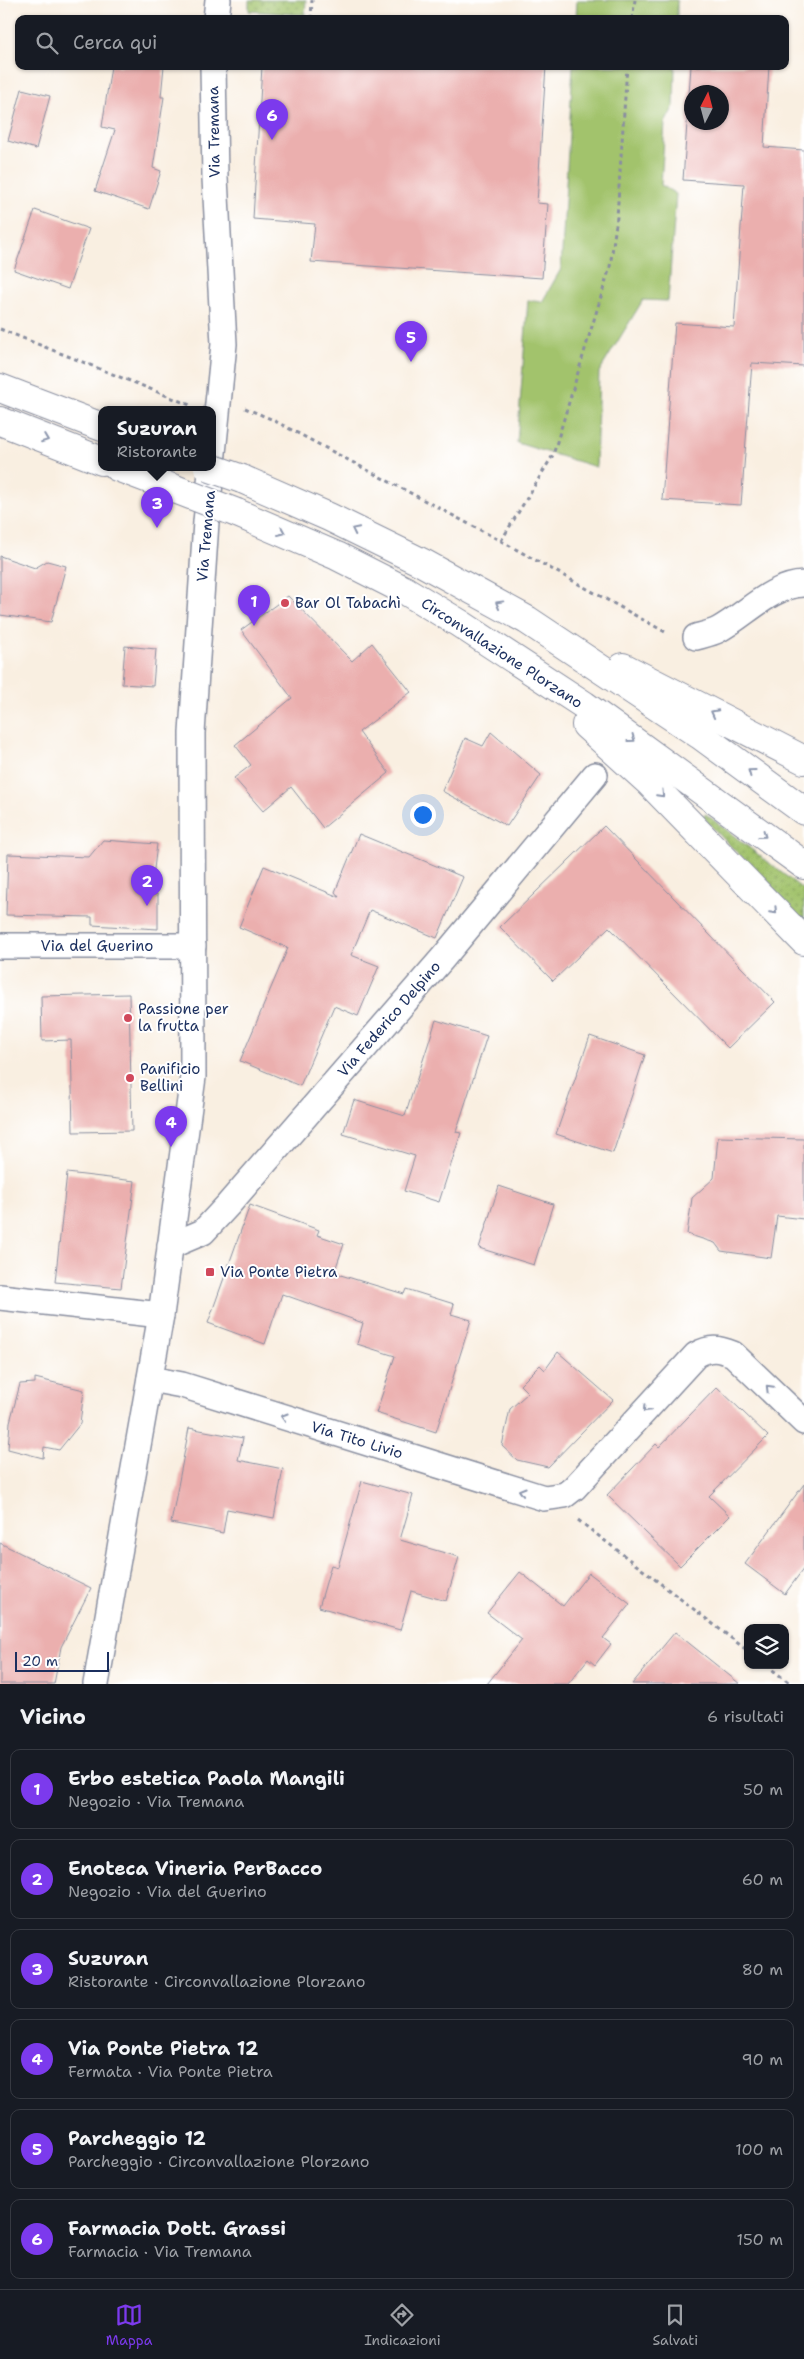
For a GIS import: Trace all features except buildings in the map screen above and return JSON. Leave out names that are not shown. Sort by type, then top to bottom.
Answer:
[{"type":"highway","points":[[0,388],[98,425]]},
{"type":"highway","points":[[0,421],[98,459]]},
{"type":"highway","points":[[216,470],[242,479],[329,517],[414,558],[527,620],[660,684],[804,760]]},
{"type":"highway","name":"Circonvallazione Plorzano","points":[[128,471],[237,513],[338,556],[406,591],[584,705],[804,864]]},
{"type":"highway","points":[[527,620],[700,735],[804,811]]},
{"type":"highway","points":[[508,656],[648,781],[804,941]]},
{"type":"street","points":[[218,0],[226,15]]},
{"type":"street","name":"Via Tremana","points":[[213,70],[215,178],[223,294],[224,344],[216,428]]},
{"type":"street","name":"Via Tremana","points":[[193,946],[192,733],[206,522],[211,471]]},
{"type":"street","points":[[696,637],[716,631],[778,590],[804,584]]},
{"type":"street","name":"Via Federico Delpino","points":[[170,1246],[203,1232],[228,1205],[442,959],[595,775]]},
{"type":"street","name":"Via del Guerino","points":[[0,946],[193,946]]},
{"type":"street","points":[[96,1684],[161,1315],[194,1077],[193,946]]},
{"type":"street","points":[[0,1297],[161,1315]]},
{"type":"street","points":[[565,1495],[696,1355],[707,1349],[720,1349],[733,1354],[804,1422]]},
{"type":"street","name":"Via Tito Livio","points":[[150,1379],[182,1385],[544,1498],[565,1495]]},
{"type":"path","points":[[311,15],[312,0]]},
{"type":"path","points":[[632,15],[634,0]]},
{"type":"path","points":[[501,541],[553,455],[610,267],[617,217],[627,70]]},
{"type":"path","points":[[0,329],[194,406],[197,389],[220,391]]},
{"type":"path","points":[[245,407],[501,541],[667,633],[696,637]]},
{"type":"path","points":[[565,1495],[579,1522],[744,1648]]},
{"type":"path","points":[[771,1669],[791,1684]]},
{"type":"green space","points":[[249,0],[306,0],[305,15],[249,11]]},
{"type":"green space","points":[[577,0],[677,0],[677,15],[576,15]]},
{"type":"green space","points":[[573,70],[675,70],[674,106],[665,123],[661,185],[676,194],[668,301],[643,300],[599,372],[596,467],[517,443],[528,300],[542,302],[561,269]]},
{"type":"green space","points":[[706,814],[804,890],[804,921],[709,824],[703,816]]},
{"type":"place","name":"Farmacia Dott. Grassi","points":[[272,140]]},
{"type":"place","name":"Parcheggio 12","points":[[411,362]]},
{"type":"place","name":"Suzuran","points":[[157,528]]},
{"type":"place","name":"Bar Ol Tabachì","points":[[285,603]]},
{"type":"place","name":"Erbo estetica Paola Mangili","points":[[254,626]]},
{"type":"place","name":"Enoteca Vineria PerBacco","points":[[147,906]]},
{"type":"place","name":"Passione per la frutta","points":[[128,1018]]},
{"type":"place","name":"Panificio Bellini","points":[[130,1078]]},
{"type":"place","name":"Via Ponte Pietra 12","points":[[171,1147]]},
{"type":"place","name":"Via Ponte Pietra","points":[[210,1272]]}]
